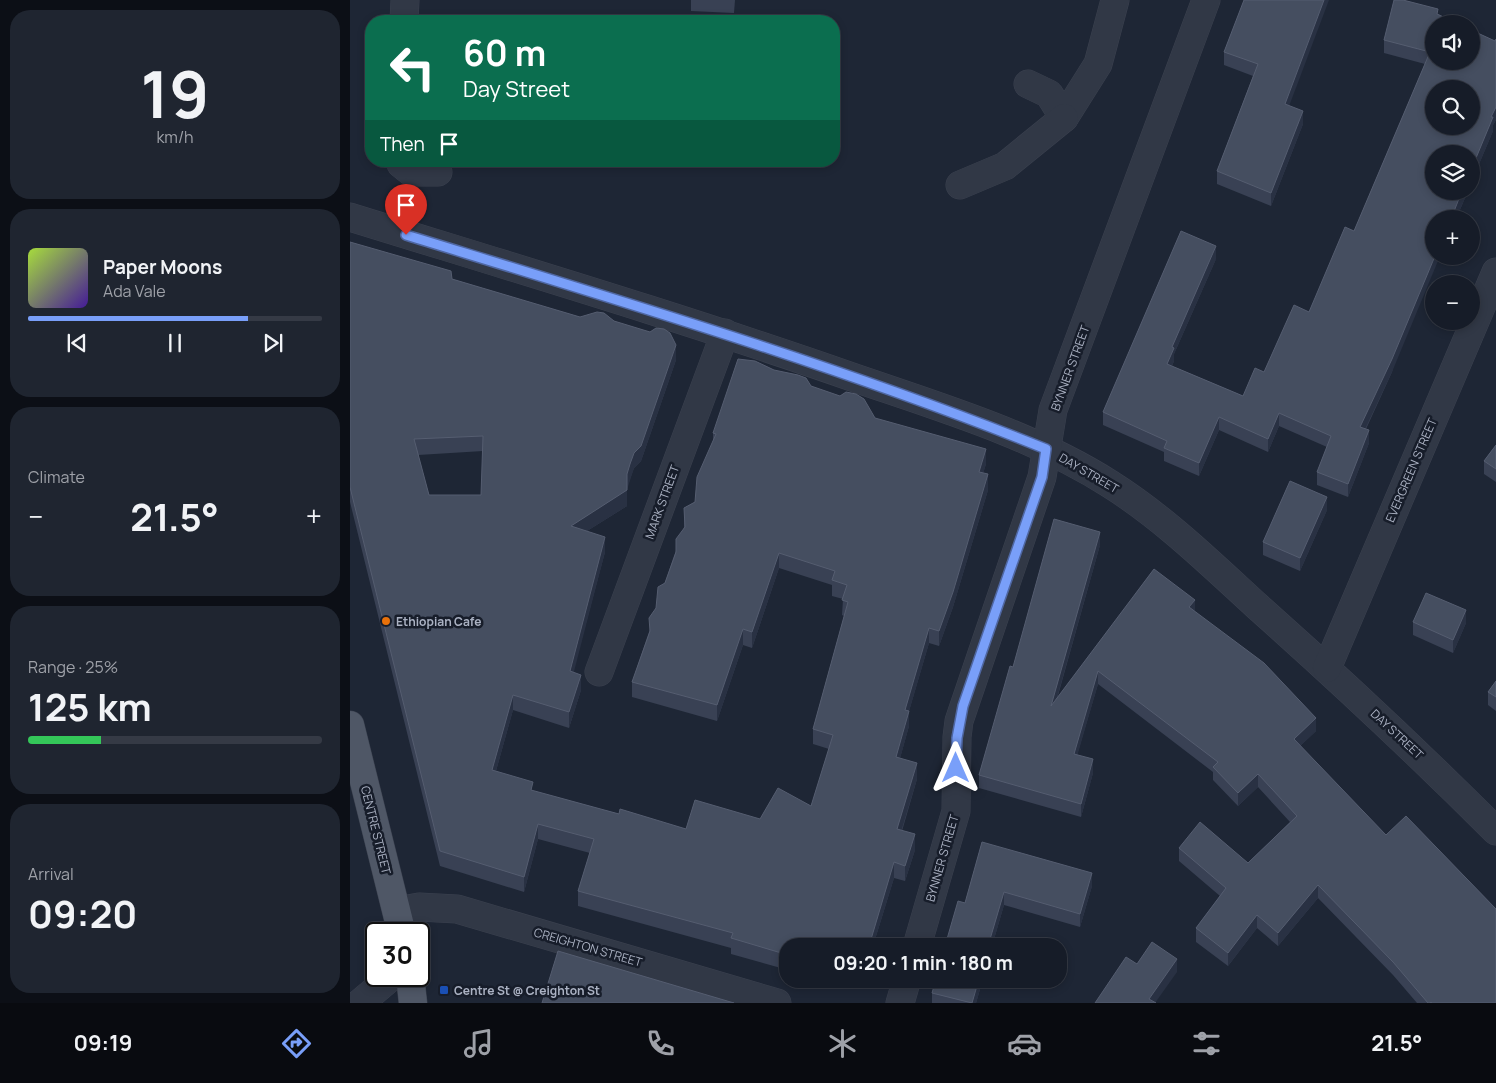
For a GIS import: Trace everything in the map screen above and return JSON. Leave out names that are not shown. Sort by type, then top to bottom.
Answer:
[{"type":"main road","name":"CENTRE STREET","points":[[350,725],[399,922]]},
{"type":"main road","points":[[411,987],[413,1003]]},
{"type":"street","points":[[404,15],[405,0]]},
{"type":"street","points":[[960,185],[1006,166],[1064,118],[1098,64],[1115,0]]},
{"type":"street","name":"BYNNER STREET","points":[[919,938],[956,811],[959,721],[1042,477],[1053,410],[1206,0]]},
{"type":"street","points":[[1028,84],[1049,94],[1064,118]]},
{"type":"street","points":[[405,167],[412,172],[438,172]]},
{"type":"street","name":"DAY STREET","points":[[350,217],[724,333],[973,419],[1046,449],[1108,482],[1144,507],[1326,668],[1427,762],[1496,831]]},
{"type":"street","name":"EVERGREEN STREET","points":[[1326,668],[1496,272]]},
{"type":"street","name":"MARK STREET","points":[[599,672],[724,333]]},
{"type":"street","name":"CREIGHTON STREET","points":[[399,922],[419,907],[457,909],[776,1003]]},
{"type":"street","points":[[360,1003],[379,987]]},
{"type":"street","points":[[900,1003],[904,988]]},
{"type":"building","points":[[1244,0],[1324,0],[1285,104],[1303,111],[1271,193],[1217,171],[1258,64],[1224,52]]},
{"type":"building","points":[[1394,0],[1403,0],[1438,9],[1437,14],[1439,15],[1425,15],[1425,51],[1384,40]]},
{"type":"building","points":[[1480,34],[1495,41],[1496,39],[1496,107],[1480,148],[1480,145],[1425,145],[1425,200],[1458,200],[1455,210],[1425,210],[1425,265],[1431,265],[1427,275],[1425,275],[1425,280],[1392,359],[1360,427],[1369,430],[1348,484],[1317,472],[1331,436],[1279,413],[1268,439],[1219,417],[1199,463],[1164,448],[1167,441],[1103,412],[1181,231],[1216,246],[1172,347],[1174,348],[1167,364],[1243,396],[1255,368],[1264,372],[1294,305],[1309,312],[1345,227],[1354,231],[1425,64],[1425,70],[1480,70]]},
{"type":"building","points":[[350,242],[451,271],[452,279],[580,317],[597,312],[604,313],[614,321],[650,332],[656,328],[664,329],[670,333],[676,345],[641,446],[634,453],[630,464],[627,474],[627,490],[571,526],[605,537],[570,671],[581,675],[569,712],[513,695],[492,770],[533,782],[531,790],[619,814],[620,809],[686,829],[695,800],[760,819],[778,788],[811,806],[833,735],[813,729],[848,602],[842,600],[847,585],[832,580],[835,571],[779,553],[752,632],[743,629],[717,705],[632,682],[650,631],[649,618],[656,608],[658,587],[665,583],[676,552],[676,539],[685,527],[684,508],[695,502],[697,477],[716,434],[713,433],[738,359],[755,361],[774,370],[798,375],[806,378],[811,386],[840,396],[846,392],[856,394],[864,399],[875,418],[986,449],[979,472],[988,474],[953,592],[939,631],[929,628],[905,710],[909,711],[896,757],[917,763],[897,829],[915,834],[905,866],[894,862],[871,938],[779,938],[779,952],[731,938],[733,933],[578,891],[594,839],[538,824],[524,877],[440,851],[350,487]],"holes":[[[483,436],[481,495],[429,495],[414,439]]]},
{"type":"building","points":[[1496,445],[1496,469],[1484,461]]},
{"type":"building","points":[[1290,481],[1327,497],[1300,558],[1263,542]]},
{"type":"building","points":[[1054,519],[1100,532],[1051,706],[1154,569],[1195,600],[1189,607],[1264,663],[1316,718],[1294,739],[1386,835],[1406,816],[1496,909],[1496,1003],[1428,1003],[1393,962],[1318,885],[1278,933],[1257,915],[1228,953],[1196,928],[1226,888],[1179,848],[1200,822],[1248,863],[1297,816],[1258,774],[1238,793],[1213,767],[1218,762],[1098,671],[1074,754],[1093,759],[1081,804],[979,775],[1010,666],[1013,667]]},
{"type":"building","points":[[1426,593],[1466,610],[1453,640],[1413,622]]},
{"type":"building","points":[[1496,681],[1496,697],[1488,692]]},
{"type":"building","points":[[982,842],[1092,873],[1080,914],[1004,892],[990,938],[947,938],[958,901],[965,903]]},
{"type":"building","points":[[1152,942],[1177,959],[1149,999],[1156,1003],[1095,1003],[1126,957],[1137,964]]},
{"type":"building","points":[[558,951],[734,1003],[542,1003]]},
{"type":"building","points":[[933,988],[976,988],[972,1003],[932,993]]},
{"type":"place","name":"Ethiopian Cafe","points":[[386,621]]},
{"type":"place","name":"Centre St @ Creighton St","points":[[444,990]]},
{"type":"route","points":[[406,235],[724,333],[973,419],[1046,449],[1042,477],[963,706],[957,738],[956,768]]}]
